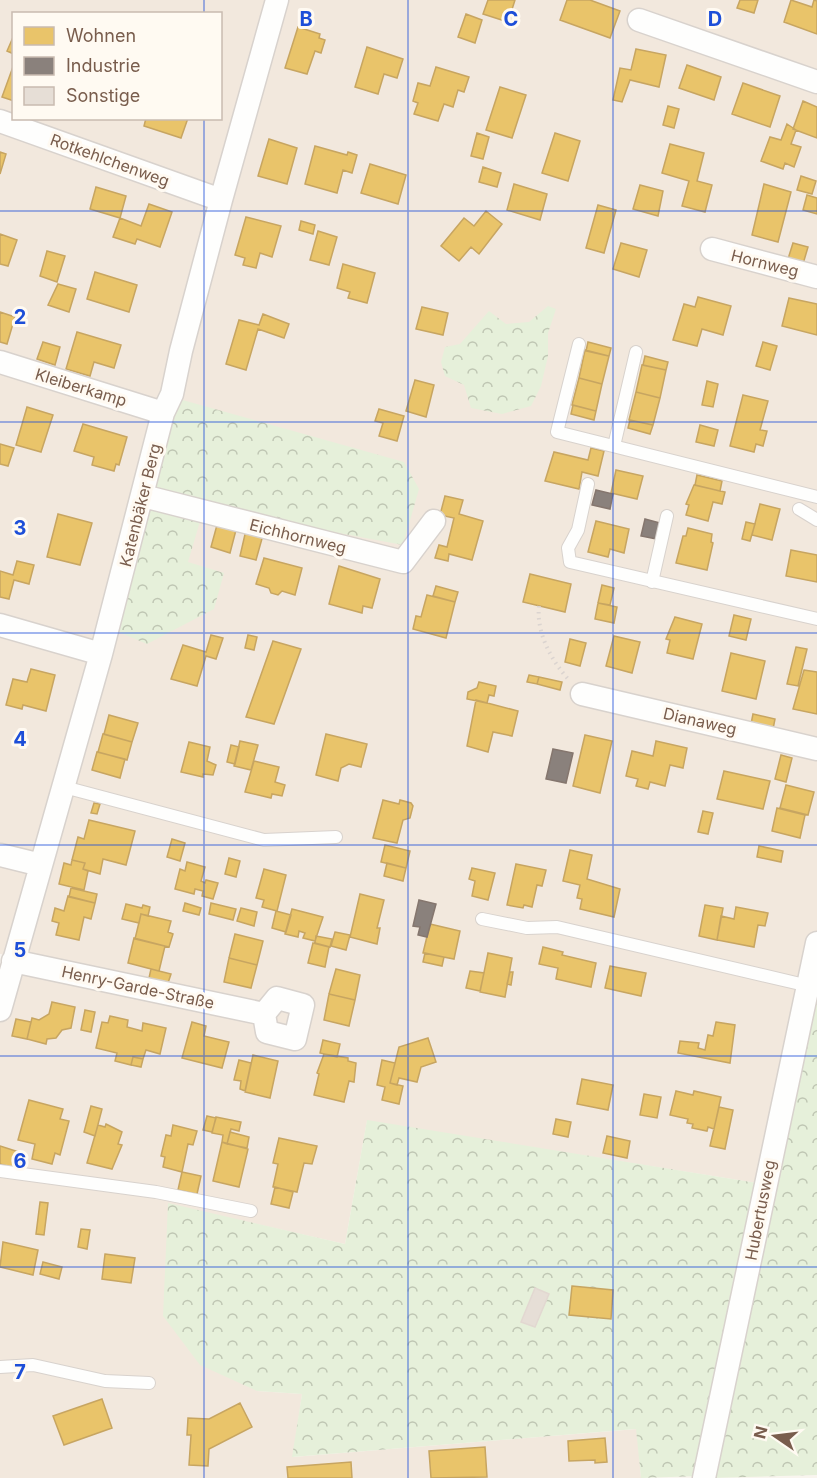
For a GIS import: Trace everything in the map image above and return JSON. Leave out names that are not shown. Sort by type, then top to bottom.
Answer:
[{"type":"street","name":"Katenbäker Berg","points":[[0,1010],[101,654],[163,413],[172,394],[181,351],[221,200],[277,0]]},
{"type":"street","points":[[639,20],[817,82]]},
{"type":"street","name":"Rotkehlchenweg","points":[[0,120],[221,200]]},
{"type":"street","name":"Hornweg","points":[[712,249],[817,277]]},
{"type":"street","name":"Kleiberkamp","points":[[0,362],[163,413]]},
{"type":"street","name":"Eichhornweg","points":[[143,496],[403,562],[434,521]]},
{"type":"street","points":[[0,625],[101,654]]},
{"type":"street","name":"Dianaweg","points":[[582,694],[817,749]]},
{"type":"street","points":[[0,855],[41,865]]},
{"type":"street","name":"Hubertusweg","points":[[704,1478],[718,1424],[784,1092],[817,943]]},
{"type":"street","name":"Henry-Garde-Straße","points":[[13,961],[264,1014]]},
{"type":"lane","points":[[579,344],[557,432],[817,497]]},
{"type":"lane","points":[[614,446],[636,352]]},
{"type":"lane","points":[[588,484],[578,530],[568,548],[570,562],[817,619]]},
{"type":"lane","points":[[799,509],[817,520]]},
{"type":"lane","points":[[652,582],[667,516]]},
{"type":"lane","points":[[64,787],[264,840],[336,837]]},
{"type":"lane","points":[[482,919],[527,928],[557,927],[809,986]]},
{"type":"lane","points":[[0,1171],[63,1182],[75,1180],[251,1211]]},
{"type":"lane","points":[[0,1367],[33,1365],[105,1381],[149,1383]]},
{"type":"path","points":[[539,606],[543,635],[555,665],[582,694]]},
{"type":"shaded area","points":[[0,0],[817,0],[817,975],[757,1183],[367,1121],[345,1244],[168,1204],[257,1391],[302,1394],[293,1457],[637,1429],[641,1478],[0,1478],[0,983],[7,955],[0,954]]},
{"type":"green space","points":[[548,306],[556,309],[548,333],[548,356],[541,386],[531,406],[502,414],[471,408],[464,385],[445,376],[441,362],[445,347],[460,344],[489,311],[506,324],[529,322]]},
{"type":"green space","points":[[179,399],[404,462],[419,489],[403,545],[204,508],[188,562],[224,573],[214,609],[147,644],[114,630]]},
{"type":"green space","points":[[817,975],[817,1475],[710,1478]]},
{"type":"green space","points":[[367,1120],[757,1183],[700,1476],[641,1478],[636,1429],[292,1457],[302,1394],[257,1391],[200,1365],[163,1316],[168,1203],[345,1244]]},
{"type":"building: Wohnen","points":[[488,0],[515,0],[508,22],[483,14]]},
{"type":"building: Wohnen","points":[[567,0],[590,0],[620,11],[610,38],[560,20]]},
{"type":"building: Wohnen","points":[[740,0],[758,0],[754,13],[737,8]]},
{"type":"building: Wohnen","points":[[791,0],[812,7],[814,0],[817,1],[817,34],[784,22]]},
{"type":"building: Wohnen","points":[[466,14],[482,20],[475,43],[458,37]]},
{"type":"building: Wohnen","points":[[298,27],[320,34],[319,38],[325,40],[321,53],[315,51],[307,74],[285,68]]},
{"type":"building: Wohnen","points":[[12,40],[12,53],[7,51]]},
{"type":"building: Wohnen","points":[[367,47],[403,59],[397,78],[384,74],[378,94],[355,87]]},
{"type":"building: Wohnen","points":[[636,49],[666,55],[659,87],[630,80],[622,102],[613,100],[620,68],[631,70]]},
{"type":"building: Wohnen","points":[[687,65],[721,77],[714,100],[679,88]]},
{"type":"building: Wohnen","points":[[436,67],[469,77],[464,92],[458,90],[453,107],[444,104],[438,121],[414,114],[418,103],[413,101],[418,83],[430,86]]},
{"type":"building: Wohnen","points":[[12,70],[12,100],[2,97]]},
{"type":"building: Wohnen","points":[[743,83],[780,96],[770,127],[732,114]]},
{"type":"building: Wohnen","points":[[500,87],[526,95],[512,138],[486,130]]},
{"type":"building: Wohnen","points":[[803,101],[817,107],[817,138],[793,129]]},
{"type":"building: Wohnen","points":[[668,106],[679,109],[674,128],[663,125]]},
{"type":"building: Wohnen","points":[[146,120],[187,120],[181,138],[144,126]]},
{"type":"building: Wohnen","points":[[787,124],[796,130],[791,144],[801,147],[794,167],[785,163],[783,169],[761,161],[770,137],[781,140]]},
{"type":"building: Wohnen","points":[[477,133],[489,137],[483,159],[471,156]]},
{"type":"building: Wohnen","points":[[555,133],[580,141],[568,181],[542,173]]},
{"type":"building: Wohnen","points":[[269,139],[297,148],[287,184],[258,176]]},
{"type":"building: Wohnen","points":[[670,144],[704,153],[697,181],[712,185],[705,212],[682,206],[689,181],[662,173]]},
{"type":"building: Wohnen","points":[[315,146],[347,155],[348,152],[357,155],[352,173],[343,170],[337,193],[305,184]]},
{"type":"building: Wohnen","points":[[0,152],[6,154],[0,174]]},
{"type":"building: Wohnen","points":[[370,164],[406,175],[398,204],[361,193]]},
{"type":"building: Wohnen","points":[[483,167],[501,173],[497,187],[479,182]]},
{"type":"building: Wohnen","points":[[801,176],[816,181],[812,194],[797,190]]},
{"type":"building: Wohnen","points":[[514,184],[547,194],[540,220],[507,210]]},
{"type":"building: Wohnen","points":[[764,184],[791,192],[778,242],[752,235]]},
{"type":"building: Wohnen","points":[[640,185],[663,191],[658,216],[633,209]]},
{"type":"building: Wohnen","points":[[96,187],[126,196],[120,218],[90,209]]},
{"type":"building: Wohnen","points":[[807,195],[817,198],[817,214],[803,210]]},
{"type":"building: Wohnen","points":[[149,204],[172,212],[160,247],[137,239],[135,244],[113,237],[120,218],[141,226]]},
{"type":"building: Wohnen","points":[[598,205],[616,210],[604,253],[586,248]]},
{"type":"building: Wohnen","points":[[486,211],[502,224],[479,254],[471,247],[459,261],[441,246],[464,218],[474,226]]},
{"type":"building: Wohnen","points":[[246,217],[281,226],[272,257],[260,253],[256,268],[243,265],[245,258],[235,255]]},
{"type":"building: Wohnen","points":[[301,221],[315,225],[313,234],[299,230]]},
{"type":"building: Wohnen","points":[[318,231],[337,237],[329,265],[310,260]]},
{"type":"building: Wohnen","points":[[0,234],[17,240],[8,266],[0,264]]},
{"type":"building: Wohnen","points":[[621,243],[647,250],[639,277],[613,269]]},
{"type":"building: Wohnen","points":[[793,243],[808,247],[803,264],[788,259]]},
{"type":"building: Wohnen","points":[[47,251],[65,256],[57,282],[40,276]]},
{"type":"building: Wohnen","points":[[343,264],[375,273],[367,303],[348,298],[350,292],[337,288]]},
{"type":"building: Wohnen","points":[[95,272],[137,285],[129,312],[87,299]]},
{"type":"building: Wohnen","points":[[58,284],[76,289],[69,312],[48,305]]},
{"type":"building: Wohnen","points":[[698,297],[731,306],[723,335],[702,329],[697,346],[673,340],[684,304],[695,307]]},
{"type":"building: Wohnen","points":[[789,298],[817,304],[817,335],[782,326]]},
{"type":"building: Wohnen","points":[[422,307],[448,313],[443,335],[416,329]]},
{"type":"building: Wohnen","points":[[0,312],[15,317],[7,344],[0,342]]},
{"type":"building: Wohnen","points":[[263,314],[289,324],[284,338],[258,329],[246,370],[226,364],[239,320],[259,325]]},
{"type":"building: Wohnen","points":[[77,332],[121,345],[114,368],[94,362],[90,376],[66,369]]},
{"type":"building: Wohnen","points":[[43,342],[60,347],[55,365],[37,359]]},
{"type":"building: Wohnen","points":[[588,342],[611,348],[609,356],[586,351]]},
{"type":"building: Wohnen","points":[[763,342],[777,346],[770,370],[756,366]]},
{"type":"building: Wohnen","points":[[585,350],[609,356],[602,384],[579,378]]},
{"type":"building: Wohnen","points":[[645,356],[668,362],[666,370],[643,365]]},
{"type":"building: Wohnen","points":[[642,365],[666,370],[660,398],[636,392]]},
{"type":"building: Wohnen","points":[[579,378],[602,384],[596,411],[572,405]]},
{"type":"building: Wohnen","points":[[415,380],[434,385],[426,417],[406,411]]},
{"type":"building: Wohnen","points":[[707,381],[718,384],[713,407],[702,405]]},
{"type":"building: Wohnen","points":[[636,392],[660,398],[653,425],[629,420]]},
{"type":"building: Wohnen","points":[[743,395],[768,401],[760,430],[767,431],[763,446],[756,444],[754,452],[730,446]]},
{"type":"building: Wohnen","points":[[573,405],[596,411],[594,420],[571,414]]},
{"type":"building: Wohnen","points":[[27,407],[53,415],[41,452],[16,445]]},
{"type":"building: Wohnen","points":[[379,409],[404,416],[397,441],[379,436],[383,423],[375,421]]},
{"type":"building: Wohnen","points":[[630,420],[653,425],[650,434],[628,428]]},
{"type":"building: Wohnen","points":[[83,424],[127,437],[119,465],[116,464],[114,471],[92,465],[94,457],[74,451]]},
{"type":"building: Wohnen","points":[[700,425],[718,430],[714,446],[696,442]]},
{"type":"building: Wohnen","points":[[0,444],[14,448],[8,466],[0,464]]},
{"type":"building: Wohnen","points":[[591,448],[604,451],[598,476],[582,472],[579,489],[545,481],[554,452],[588,460]]},
{"type":"building: Wohnen","points":[[616,470],[643,476],[637,499],[611,493]]},
{"type":"building: Wohnen","points":[[697,475],[722,481],[720,491],[695,485]]},
{"type":"building: Wohnen","points":[[694,485],[725,492],[722,504],[713,502],[708,521],[686,515],[689,505],[686,504]]},
{"type":"building: Wohnen","points":[[445,496],[463,500],[459,514],[483,521],[472,560],[449,554],[448,561],[435,558],[439,545],[447,547],[454,518],[440,515]]},
{"type":"building: Wohnen","points":[[760,504],[780,509],[772,540],[752,535]]},
{"type":"building: Wohnen","points":[[58,514],[92,523],[80,565],[47,557]]},
{"type":"building: Wohnen","points":[[596,521],[629,529],[624,553],[610,549],[608,557],[588,552]]},
{"type":"building: Wohnen","points":[[746,522],[755,524],[750,541],[742,539]]},
{"type":"building: Wohnen","points":[[217,525],[236,530],[230,553],[211,547]]},
{"type":"building: Wohnen","points":[[688,528],[712,534],[711,542],[713,543],[707,570],[676,563],[683,536],[686,536]]},
{"type":"building: Wohnen","points":[[246,530],[263,535],[256,560],[240,556]]},
{"type":"building: Wohnen","points":[[791,550],[817,555],[817,582],[786,576]]},
{"type":"building: Wohnen","points":[[264,558],[302,568],[295,595],[282,591],[278,595],[271,593],[269,588],[256,584]]},
{"type":"building: Wohnen","points":[[17,561],[34,565],[29,584],[14,580],[9,599],[0,597],[0,571],[13,575]]},
{"type":"building: Wohnen","points":[[339,566],[380,579],[372,608],[363,606],[362,613],[329,604]]},
{"type":"building: Wohnen","points":[[530,574],[571,584],[565,612],[523,602]]},
{"type":"building: Wohnen","points":[[602,585],[614,588],[610,605],[598,603]]},
{"type":"building: Wohnen","points":[[436,586],[458,592],[455,602],[433,596]]},
{"type":"building: Wohnen","points":[[427,595],[455,602],[446,638],[413,629],[416,616],[421,617]]},
{"type":"building: Wohnen","points":[[598,603],[617,607],[614,623],[595,619]]},
{"type":"building: Wohnen","points":[[734,615],[751,619],[746,640],[729,636]]},
{"type":"building: Wohnen","points":[[675,617],[702,624],[693,659],[667,653],[670,640],[666,639]]},
{"type":"building: Wohnen","points":[[211,635],[223,638],[216,659],[206,656],[197,686],[171,679],[183,645],[206,652]]},
{"type":"building: Wohnen","points":[[248,635],[257,637],[254,650],[245,648]]},
{"type":"building: Wohnen","points":[[614,636],[640,642],[632,673],[606,666]]},
{"type":"building: Wohnen","points":[[570,639],[586,643],[580,666],[565,662]]},
{"type":"building: Wohnen","points":[[273,641],[301,649],[274,724],[246,717]]},
{"type":"building: Wohnen","points":[[796,647],[807,649],[798,686],[787,684]]},
{"type":"building: Wohnen","points":[[731,653],[765,661],[756,699],[722,691]]},
{"type":"building: Wohnen","points":[[31,669],[55,675],[46,711],[23,705],[22,709],[6,705],[13,679],[27,682]]},
{"type":"building: Wohnen","points":[[804,670],[817,672],[817,714],[793,709]]},
{"type":"building: Wohnen","points":[[529,675],[539,677],[537,684],[527,682]]},
{"type":"building: Wohnen","points":[[539,677],[562,682],[560,690],[537,684]]},
{"type":"building: Wohnen","points":[[479,682],[496,686],[494,696],[489,695],[487,703],[467,699],[468,692],[477,688]]},
{"type":"building: Wohnen","points":[[476,700],[518,711],[512,736],[493,732],[488,752],[467,746]]},
{"type":"building: Wohnen","points":[[753,714],[775,719],[773,729],[751,724]]},
{"type":"building: Wohnen","points":[[109,715],[138,723],[132,742],[104,734]]},
{"type":"building: Wohnen","points":[[103,734],[132,742],[127,760],[98,752]]},
{"type":"building: Wohnen","points":[[326,734],[367,744],[361,767],[349,764],[341,768],[338,781],[316,775]]},
{"type":"building: Wohnen","points":[[585,735],[612,741],[600,793],[573,786]]},
{"type":"building: Wohnen","points":[[240,741],[258,745],[251,770],[234,766]]},
{"type":"building: Wohnen","points":[[656,741],[687,748],[683,768],[670,765],[665,786],[650,782],[648,789],[636,786],[638,779],[626,776],[632,751],[653,756]]},
{"type":"building: Wohnen","points":[[189,742],[210,747],[207,761],[216,765],[213,775],[203,774],[203,777],[181,772]]},
{"type":"building: Wohnen","points":[[231,745],[239,747],[235,764],[227,762]]},
{"type":"building: Wohnen","points":[[97,752],[125,759],[120,778],[92,770]]},
{"type":"building: Wohnen","points":[[781,755],[792,758],[786,782],[775,779]]},
{"type":"building: Wohnen","points":[[254,761],[279,767],[275,782],[285,785],[282,796],[272,794],[271,798],[245,792]]},
{"type":"building: Wohnen","points":[[724,771],[770,781],[763,809],[717,799]]},
{"type":"building: Wohnen","points":[[786,785],[814,792],[808,815],[780,808]]},
{"type":"building: Wohnen","points":[[383,800],[399,804],[400,800],[411,803],[413,806],[410,818],[403,820],[397,843],[373,838]]},
{"type":"building: Wohnen","points":[[94,803],[100,804],[97,814],[91,813]]},
{"type":"building: Wohnen","points":[[777,808],[805,815],[800,838],[772,831]]},
{"type":"building: Wohnen","points":[[703,811],[713,813],[708,834],[698,832]]},
{"type":"building: Wohnen","points":[[89,820],[135,831],[126,865],[103,859],[100,874],[83,869],[85,863],[72,860],[78,837],[84,839]]},
{"type":"building: Wohnen","points":[[172,839],[185,843],[180,861],[167,857]]},
{"type":"building: Wohnen","points":[[385,845],[410,851],[406,868],[381,862]]},
{"type":"building: Wohnen","points":[[759,846],[783,851],[781,862],[757,857]]},
{"type":"building: Wohnen","points":[[570,850],[592,855],[587,879],[620,889],[614,917],[580,909],[582,899],[577,898],[580,885],[563,881]]},
{"type":"building: Wohnen","points":[[229,858],[240,861],[236,877],[225,874]]},
{"type":"building: Wohnen","points":[[72,860],[85,863],[83,869],[88,871],[84,890],[59,884],[64,863],[71,865]]},
{"type":"building: Wohnen","points":[[187,862],[205,867],[201,881],[218,883],[213,899],[202,896],[203,891],[195,889],[194,894],[175,889],[180,869],[185,871]]},
{"type":"building: Wohnen","points":[[387,863],[406,868],[403,881],[384,876]]},
{"type":"building: Wohnen","points":[[516,864],[546,870],[542,886],[537,885],[532,907],[507,905]]},
{"type":"building: Wohnen","points":[[472,868],[495,873],[488,900],[472,896],[475,881],[469,879]]},
{"type":"building: Wohnen","points":[[264,869],[286,875],[277,911],[262,907],[264,900],[256,898]]},
{"type":"building: Wohnen","points":[[71,888],[97,894],[95,903],[69,897]]},
{"type":"building: Wohnen","points":[[360,894],[384,900],[377,928],[380,928],[377,944],[350,937]]},
{"type":"building: Wohnen","points":[[68,896],[95,903],[91,919],[84,917],[79,940],[56,935],[59,923],[52,921],[55,908],[64,911]]},
{"type":"building: Wohnen","points":[[185,903],[201,908],[199,915],[183,911]]},
{"type":"building: Wohnen","points":[[211,903],[236,909],[233,920],[209,914]]},
{"type":"building: Wohnen","points":[[126,904],[142,908],[143,905],[150,907],[148,916],[141,914],[139,923],[122,919]]},
{"type":"building: Wohnen","points":[[705,905],[723,908],[717,940],[699,936]]},
{"type":"building: Wohnen","points":[[736,907],[768,913],[765,926],[758,925],[754,947],[717,940],[721,916],[734,919]]},
{"type":"building: Wohnen","points":[[241,908],[257,912],[254,926],[237,921]]},
{"type":"building: Wohnen","points":[[292,909],[323,917],[315,941],[303,938],[305,933],[299,931],[298,937],[285,934]]},
{"type":"building: Wohnen","points":[[276,911],[291,915],[286,932],[272,928]]},
{"type":"building: Wohnen","points":[[141,914],[171,921],[168,932],[173,934],[169,947],[135,939]]},
{"type":"building: Wohnen","points":[[430,924],[460,931],[454,959],[423,953]]},
{"type":"building: Wohnen","points":[[335,932],[350,935],[346,950],[331,946]]},
{"type":"building: Wohnen","points":[[235,934],[263,941],[257,965],[229,958]]},
{"type":"building: Wohnen","points":[[316,936],[332,939],[330,947],[315,943]]},
{"type":"building: Wohnen","points":[[134,938],[165,946],[159,971],[128,963]]},
{"type":"building: Wohnen","points":[[313,943],[329,947],[325,967],[308,963]]},
{"type":"building: Wohnen","points":[[543,947],[563,952],[562,955],[596,963],[591,987],[556,979],[558,968],[539,964]]},
{"type":"building: Wohnen","points":[[425,953],[444,957],[442,966],[423,962]]},
{"type":"building: Wohnen","points":[[488,953],[512,958],[505,997],[480,992]]},
{"type":"building: Wohnen","points":[[229,958],[257,965],[251,988],[224,982]]},
{"type":"building: Wohnen","points":[[610,966],[646,973],[641,996],[605,988]]},
{"type":"building: Wohnen","points":[[151,969],[171,974],[168,983],[149,978]]},
{"type":"building: Wohnen","points":[[336,969],[360,975],[355,1000],[329,994]]},
{"type":"building: Wohnen","points":[[470,971],[484,973],[480,991],[466,988]]},
{"type":"building: Wohnen","points":[[510,972],[513,972],[511,985],[507,984]]},
{"type":"building: Wohnen","points":[[329,994],[355,1000],[349,1026],[324,1020]]},
{"type":"building: Wohnen","points":[[52,1002],[75,1007],[71,1028],[62,1030],[56,1038],[47,1039],[46,1044],[27,1039],[32,1018],[39,1020],[49,1014]]},
{"type":"building: Wohnen","points":[[85,1010],[95,1012],[91,1032],[81,1030]]},
{"type":"building: Wohnen","points":[[110,1016],[128,1020],[127,1027],[142,1031],[143,1023],[166,1028],[160,1054],[146,1050],[143,1059],[133,1057],[131,1065],[115,1061],[117,1053],[96,1048],[102,1022],[108,1023]]},
{"type":"building: Wohnen","points":[[16,1019],[31,1022],[27,1039],[12,1036]]},
{"type":"building: Wohnen","points":[[192,1022],[206,1026],[204,1036],[229,1042],[222,1068],[182,1058]]},
{"type":"building: Wohnen","points":[[716,1022],[735,1025],[730,1063],[678,1053],[680,1041],[699,1043],[698,1048],[705,1050],[708,1035],[713,1036]]},
{"type":"building: Wohnen","points":[[428,1038],[436,1062],[421,1067],[417,1082],[399,1078],[397,1085],[390,1083],[399,1047]]},
{"type":"building: Wohnen","points":[[323,1040],[340,1044],[337,1057],[320,1053]]},
{"type":"building: Wohnen","points":[[324,1054],[348,1058],[348,1061],[356,1063],[354,1082],[349,1081],[344,1102],[314,1095],[319,1074],[317,1073]]},
{"type":"building: Wohnen","points":[[253,1055],[278,1061],[270,1098],[245,1092]]},
{"type":"building: Wohnen","points":[[133,1057],[143,1059],[141,1067],[131,1065]]},
{"type":"building: Wohnen","points":[[239,1060],[251,1063],[245,1091],[240,1089],[241,1081],[234,1080]]},
{"type":"building: Wohnen","points":[[382,1060],[395,1063],[390,1083],[403,1086],[399,1104],[382,1100],[385,1087],[377,1085]]},
{"type":"building: Wohnen","points":[[582,1079],[613,1085],[608,1110],[577,1104]]},
{"type":"building: Wohnen","points":[[676,1091],[693,1095],[694,1091],[721,1097],[714,1129],[708,1127],[707,1131],[692,1128],[693,1124],[687,1123],[688,1119],[670,1115]]},
{"type":"building: Wohnen","points":[[644,1094],[661,1097],[657,1118],[640,1115]]},
{"type":"building: Wohnen","points":[[29,1100],[63,1109],[60,1119],[69,1121],[60,1155],[55,1153],[52,1164],[32,1159],[35,1144],[18,1140]]},
{"type":"building: Wohnen","points":[[91,1106],[102,1109],[95,1136],[84,1132]]},
{"type":"building: Wohnen","points":[[719,1107],[733,1110],[725,1149],[710,1146]]},
{"type":"building: Wohnen","points":[[207,1116],[216,1118],[212,1132],[203,1130]]},
{"type":"building: Wohnen","points":[[216,1117],[241,1122],[239,1131],[231,1129],[227,1144],[222,1142],[223,1135],[212,1133]]},
{"type":"building: Wohnen","points":[[556,1119],[571,1122],[568,1137],[553,1134]]},
{"type":"building: Wohnen","points":[[106,1124],[122,1132],[118,1144],[122,1145],[112,1169],[87,1163],[98,1125],[105,1127]]},
{"type":"building: Wohnen","points":[[173,1125],[197,1131],[193,1145],[188,1144],[182,1172],[163,1167],[165,1157],[161,1156],[166,1135],[171,1136]]},
{"type":"building: Wohnen","points":[[230,1132],[249,1137],[247,1148],[227,1144]]},
{"type":"building: Wohnen","points":[[607,1136],[630,1141],[627,1158],[603,1153]]},
{"type":"building: Wohnen","points":[[279,1138],[317,1146],[312,1164],[304,1163],[297,1192],[273,1187],[278,1164],[273,1163]]},
{"type":"building: Wohnen","points":[[222,1142],[248,1149],[239,1187],[213,1181]]},
{"type":"building: Wohnen","points":[[0,1146],[22,1153],[18,1169],[0,1164]]},
{"type":"building: Wohnen","points":[[182,1172],[201,1176],[197,1194],[178,1190]]},
{"type":"building: Wohnen","points":[[275,1187],[293,1192],[289,1208],[271,1204]]},
{"type":"building: Wohnen","points":[[40,1202],[48,1203],[44,1235],[36,1234]]},
{"type":"building: Wohnen","points":[[81,1229],[90,1230],[87,1249],[78,1247]]},
{"type":"building: Wohnen","points":[[3,1242],[38,1250],[33,1275],[0,1267]]},
{"type":"building: Wohnen","points":[[105,1254],[135,1258],[131,1283],[102,1279]]},
{"type":"building: Wohnen","points":[[43,1262],[62,1267],[59,1279],[40,1274]]},
{"type":"building: Wohnen","points":[[572,1286],[613,1290],[611,1319],[569,1315]]},
{"type":"building: Wohnen","points":[[102,1399],[112,1428],[64,1445],[53,1416]]},
{"type":"building: Wohnen","points":[[240,1403],[252,1427],[209,1449],[208,1466],[189,1465],[191,1435],[187,1435],[188,1418],[209,1419]]},
{"type":"building: Wohnen","points":[[605,1438],[607,1462],[569,1461],[568,1441]]},
{"type":"building: Wohnen","points":[[485,1447],[487,1477],[431,1478],[429,1451]]},
{"type":"building: Wohnen","points":[[351,1462],[352,1478],[288,1478],[287,1467]]},
{"type":"building: Industrie","points":[[596,490],[613,494],[610,509],[592,505]]},
{"type":"building: Industrie","points":[[645,519],[660,523],[657,539],[641,536]]},
{"type":"building: Industrie","points":[[553,749],[573,753],[566,783],[546,779]]},
{"type":"building: Industrie","points":[[419,900],[436,904],[427,937],[418,935],[420,927],[413,926]]},
{"type":"building: Sonstige","points":[[535,1288],[549,1294],[535,1327],[521,1322]]}]
